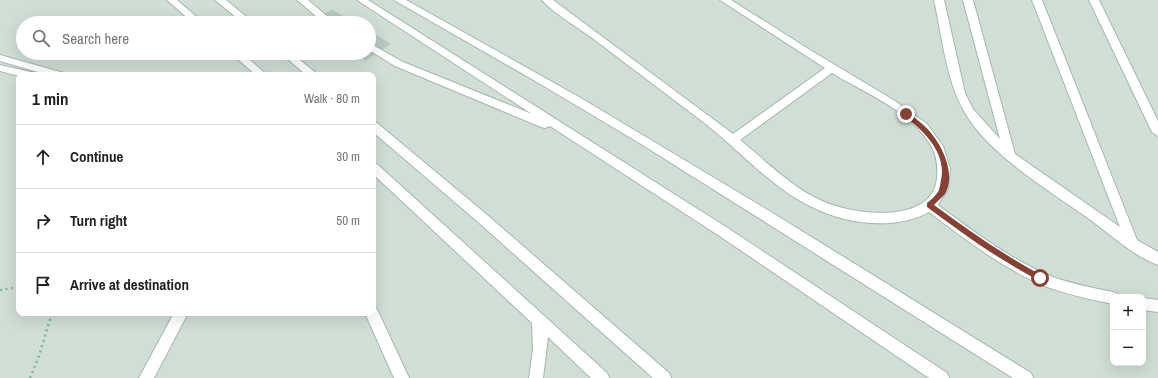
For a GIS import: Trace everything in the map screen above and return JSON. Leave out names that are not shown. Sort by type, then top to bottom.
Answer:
[{"type":"lane","points":[[172,0],[191,16]]},
{"type":"lane","points":[[220,0],[240,16]]},
{"type":"lane","points":[[302,0],[321,16]]},
{"type":"lane","points":[[362,0],[722,231],[942,378]]},
{"type":"lane","points":[[399,0],[524,69],[612,122],[855,269],[1026,378]]},
{"type":"lane","points":[[547,0],[732,140],[796,191],[817,204],[841,213],[862,218],[887,219],[906,216],[929,205],[942,192],[945,176],[943,160],[935,143],[923,127],[906,114],[725,0]]},
{"type":"lane","points":[[939,0],[960,93],[969,111],[984,130],[1010,156],[1132,243],[1158,259]]},
{"type":"lane","points":[[968,0],[1010,156]]},
{"type":"lane","points":[[1037,0],[1132,243]]},
{"type":"lane","points":[[1094,0],[1158,132]]},
{"type":"lane","points":[[376,50],[399,64],[575,136]]},
{"type":"lane","points":[[0,58],[49,72]]},
{"type":"lane","points":[[244,60],[258,72]]},
{"type":"lane","points":[[295,60],[309,72]]},
{"type":"lane","points":[[0,68],[18,72]]},
{"type":"lane","points":[[732,140],[832,68]]},
{"type":"lane","points":[[376,129],[488,223],[664,378]]},
{"type":"lane","points":[[376,169],[602,378]]},
{"type":"lane","points":[[929,205],[994,252],[1040,278],[1093,294],[1110,297]]},
{"type":"lane","points":[[1146,304],[1158,306]]},
{"type":"lane","points":[[146,378],[179,316]]},
{"type":"lane","points":[[373,316],[402,378]]},
{"type":"lane","points":[[536,378],[540,360],[542,337],[539,320]]},
{"type":"path","points":[[0,290],[16,287]]},
{"type":"path","points":[[30,378],[39,356],[51,316]]},
{"type":"shaded area","points":[[0,0],[1158,0],[1158,378],[0,378]]},
{"type":"building","points":[[332,10],[343,16],[322,16]]},
{"type":"building","points":[[376,35],[390,44],[376,53]]},
{"type":"route","points":[[906,114],[923,127],[935,143],[943,160],[945,176],[942,192],[929,205],[970,236],[1007,260],[1040,278]]}]
